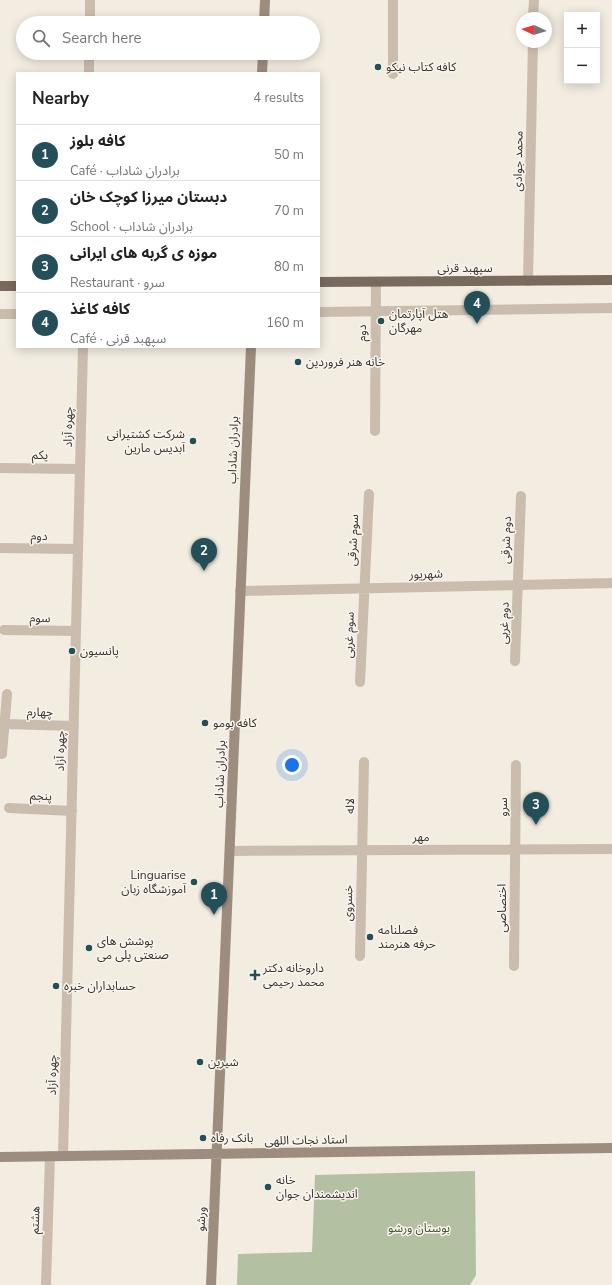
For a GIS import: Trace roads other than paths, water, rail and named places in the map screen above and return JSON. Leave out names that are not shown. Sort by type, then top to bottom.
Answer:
[{"type":"main road","name":"سپهبد قرنی","points":[[320,282],[612,280]]},
{"type":"main road","points":[[0,286],[16,286]]},
{"type":"street","points":[[90,0],[90,16]]},
{"type":"street","points":[[264,16],[265,0]]},
{"type":"street","points":[[393,0],[393,74]]},
{"type":"street","points":[[533,12],[534,0]]},
{"type":"street","name":"محمد جوادی","points":[[528,281],[533,48]]},
{"type":"street","points":[[89,72],[90,60]]},
{"type":"street","points":[[262,72],[263,60]]},
{"type":"street","name":"دوم","points":[[375,431],[376,282]]},
{"type":"street","points":[[320,312],[612,308]]},
{"type":"street","points":[[0,314],[16,314]]},
{"type":"street","name":"چهره آزاد","points":[[63,1156],[84,348]]},
{"type":"street","name":"برادران شاداب","points":[[217,1154],[251,348]]},
{"type":"street","name":"یکم","points":[[0,468],[80,469]]},
{"type":"street","name":"سوم شرقی","points":[[364,588],[369,494]]},
{"type":"street","name":"دوم شرقی","points":[[518,585],[521,496]]},
{"type":"street","name":"دوم","points":[[0,548],[78,549]]},
{"type":"street","name":"شهریور","points":[[240,591],[612,583]]},
{"type":"street","name":"دوم غربی","points":[[515,662],[518,585]]},
{"type":"street","name":"سوم غربی","points":[[360,682],[364,588]]},
{"type":"street","name":"سوم","points":[[4,630],[76,631]]},
{"type":"street","points":[[2,754],[7,694]]},
{"type":"street","name":"چهارم","points":[[4,724],[74,726]]},
{"type":"street","name":"لاله","points":[[362,851],[364,762]]},
{"type":"street","name":"سرو","points":[[515,850],[516,765]]},
{"type":"street","name":"پنجم","points":[[9,808],[72,810]]},
{"type":"street","name":"مهر","points":[[230,852],[612,849]]},
{"type":"street","name":"اختصاصی","points":[[514,966],[515,850]]},
{"type":"street","name":"خسروی","points":[[360,956],[362,851]]},
{"type":"street","name":"استاد نجات اللهی","points":[[0,1157],[612,1148]]},
{"type":"street","name":"ورشو","points":[[211,1285],[217,1154]]},
{"type":"street","name":"هشتم","points":[[46,1285],[50,1156]]},
{"type":"place","name":"کافه کتاب نیکو","points":[[378,67]]},
{"type":"place","name":"هتل آپارتمان مهرگان","points":[[381,321]]},
{"type":"place","name":"کافه کاغذ","points":[[477,324]]},
{"type":"place","name":"خانه هنر فروردین","points":[[298,362]]},
{"type":"place","name":"شرکت کشتیرانی آبدیس مارین","points":[[193,441]]},
{"type":"place","name":"دبستان میرزا کوچک خان","points":[[204,571]]},
{"type":"place","name":"پانسیون","points":[[72,651]]},
{"type":"place","name":"کافه بومو","points":[[205,723]]},
{"type":"place","name":"موزه ی گربه های ایرانی","points":[[536,825]]},
{"type":"place","name":"Linguarise آموزشگاه زبان","points":[[194,882]]},
{"type":"place","name":"کافه بلوز","points":[[214,915]]},
{"type":"place","name":"فصلنامه حرفه هنرمند","points":[[370,937]]},
{"type":"place","name":"پوشش های صنعتی پلی می","points":[[89,948]]},
{"type":"place","name":"داروخانه دکتر محمد رحیمی","points":[[255,975]]},
{"type":"place","name":"حسابداران خبره","points":[[56,986]]},
{"type":"place","name":"شیرین","points":[[200,1062]]},
{"type":"place","name":"بانک رفاه","points":[[203,1138]]},
{"type":"place","name":"خانه اندیشمندان جوان","points":[[268,1187]]},
{"type":"park label","name":"بوستان ورشو","points":[[419,1228]]}]
